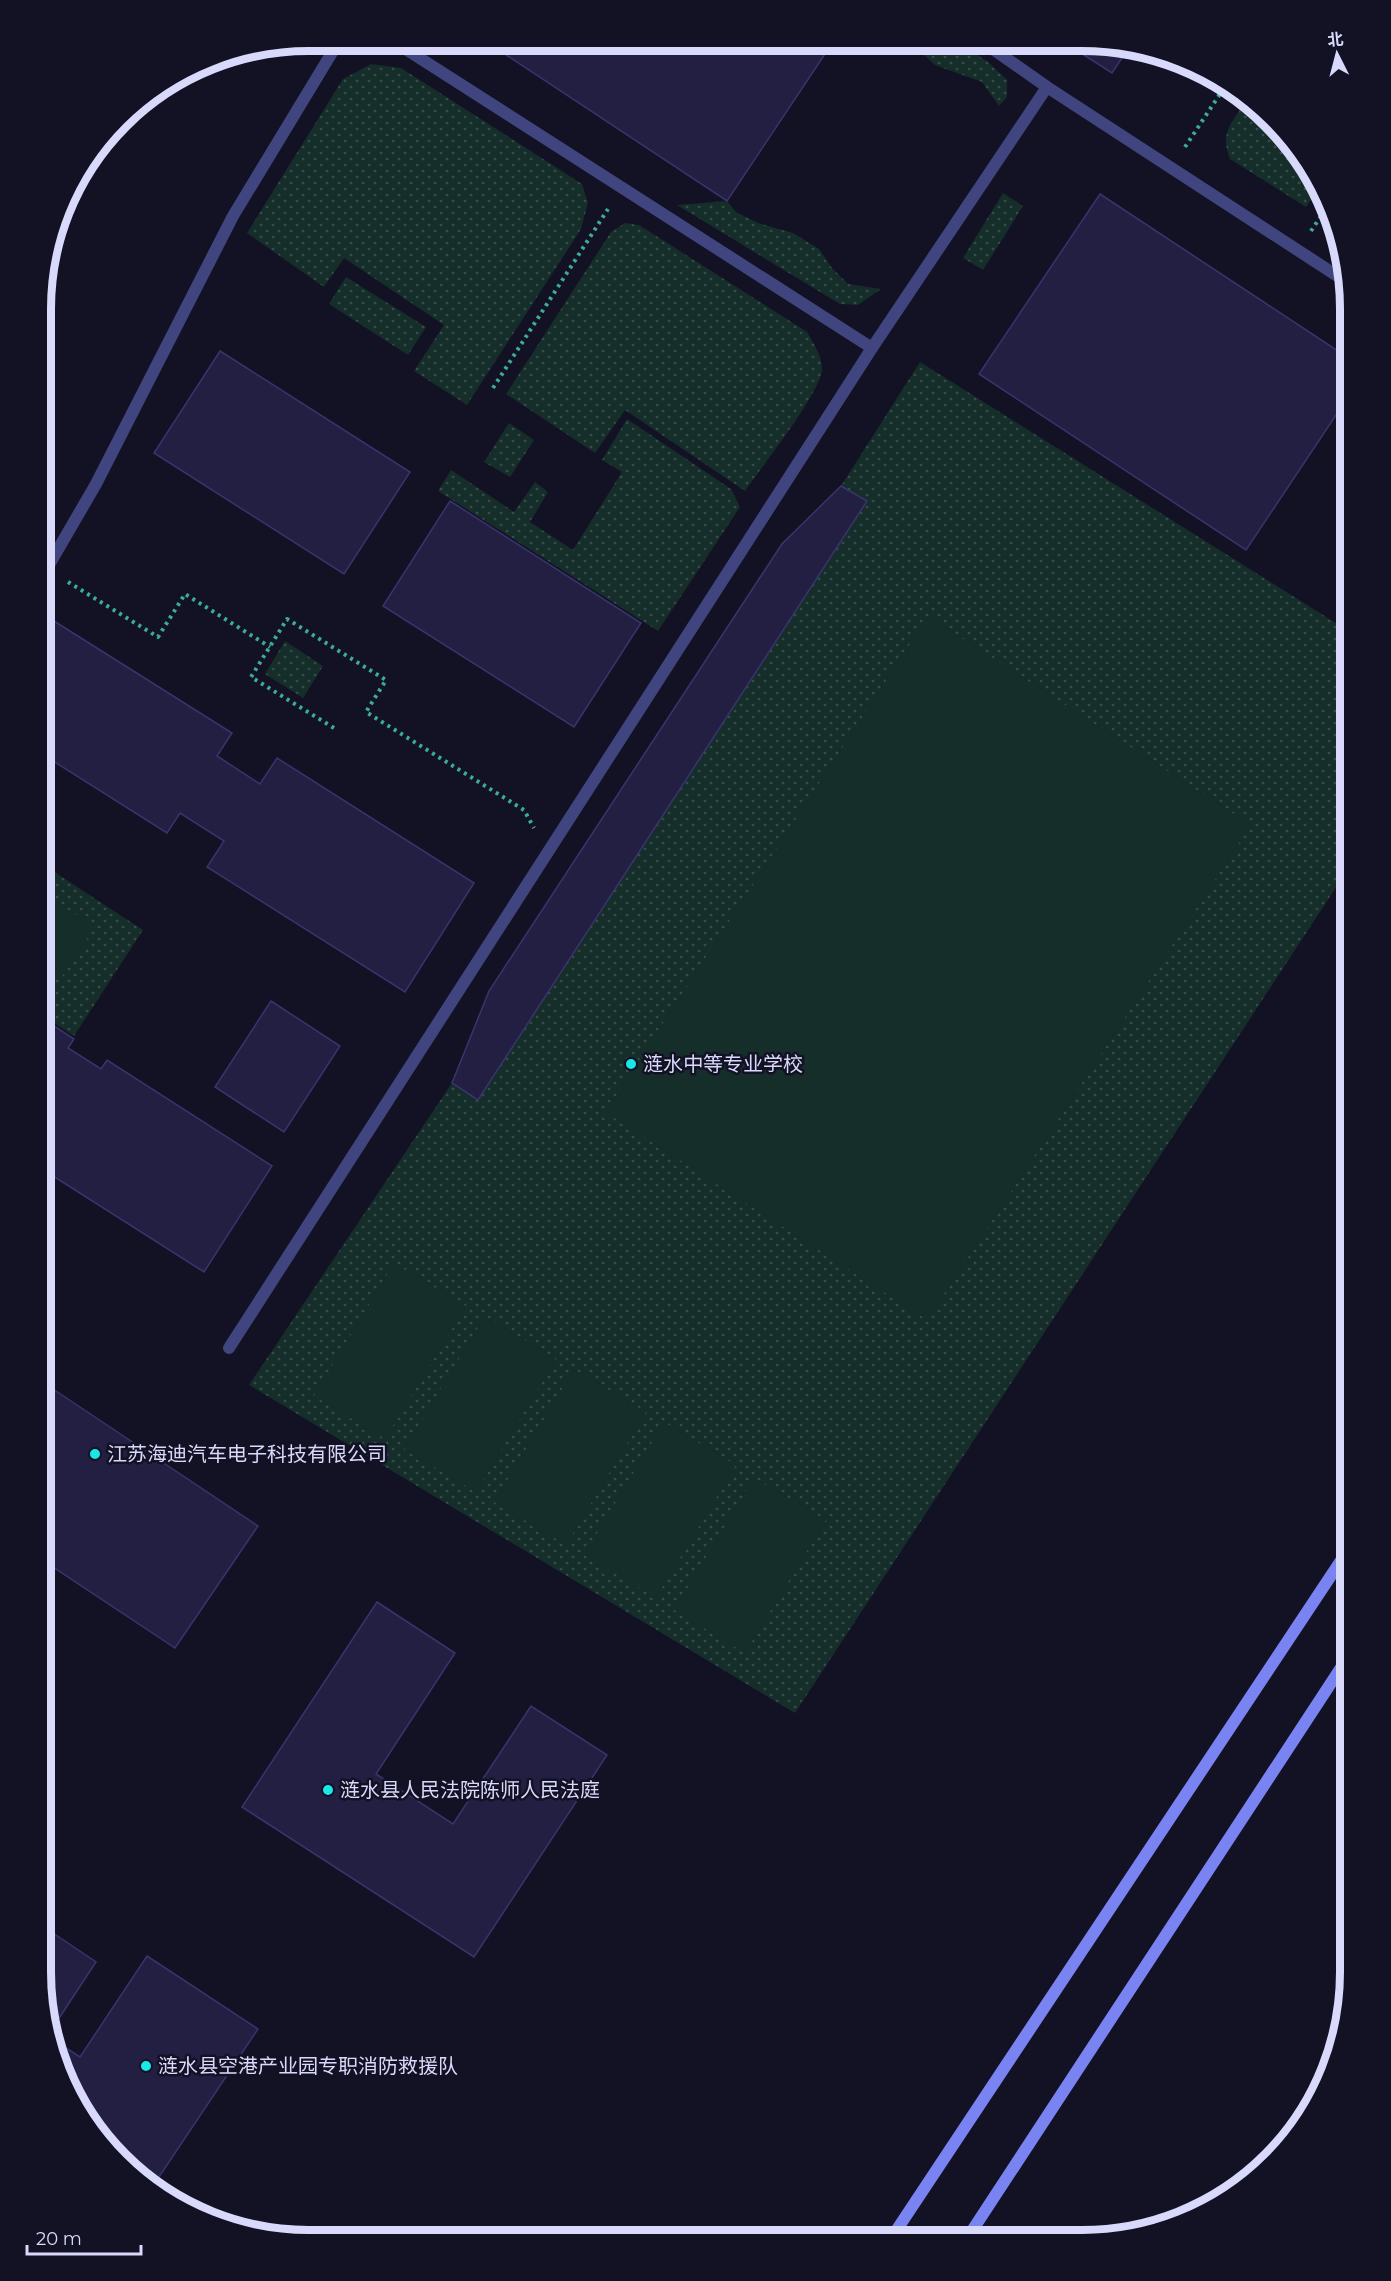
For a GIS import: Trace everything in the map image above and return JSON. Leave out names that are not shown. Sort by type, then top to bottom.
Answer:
[{"type":"street","points":[[897,2230],[1340,1562]]},
{"type":"street","points":[[973,2230],[1340,1669]]},
{"type":"lane","points":[[51,563],[96,484],[233,216],[333,51]]},
{"type":"lane","points":[[409,51],[872,348]]},
{"type":"lane","points":[[996,51],[1047,87],[1338,277]]},
{"type":"lane","points":[[229,1348],[872,348],[1047,87]]},
{"type":"path","points":[[1171,168],[1221,92]]},
{"type":"path","points":[[494,388],[622,188]]},
{"type":"path","points":[[51,576],[158,637],[184,594],[270,647]]},
{"type":"path","points":[[334,728],[251,677],[287,619],[386,680],[366,712],[524,810],[548,852]]},
{"type":"green space","points":[[920,51],[972,51],[988,62],[1007,80],[1007,97],[999,106],[982,82],[935,65]]},
{"type":"green space","points":[[371,64],[401,68],[582,184],[588,203],[581,229],[467,405],[414,371],[444,325],[344,258],[324,287],[247,233],[343,79]]},
{"type":"green space","points":[[1242,107],[1287,152],[1313,196],[1306,207],[1230,159],[1226,141],[1233,120]]},
{"type":"green space","points":[[1003,193],[1023,206],[983,270],[963,258]]},
{"type":"green space","points":[[727,201],[736,212],[758,223],[793,233],[819,249],[832,268],[848,284],[881,289],[858,305],[840,304],[677,205]]},
{"type":"green space","points":[[625,223],[639,225],[807,332],[817,350],[822,370],[819,381],[789,430],[745,491],[625,410],[595,453],[506,394],[611,232]]},
{"type":"green space","points":[[346,277],[426,327],[408,355],[329,304]]},
{"type":"green space","points":[[920,362],[1340,626],[1340,881],[795,1713],[249,1385],[452,1083],[489,991],[781,544],[841,486]]},
{"type":"green space","points":[[627,419],[731,489],[740,507],[658,631],[438,491],[451,470],[514,512],[535,482],[548,492],[530,522],[573,550],[622,472],[602,460]]},
{"type":"green space","points":[[509,423],[534,440],[510,477],[484,462]]},
{"type":"green space","points":[[928,616],[1251,825],[927,1320],[605,1112]]},
{"type":"green space","points":[[285,641],[323,666],[303,698],[265,674]]},
{"type":"green space","points":[[51,870],[143,930],[74,1036],[51,1021]]},
{"type":"green space","points":[[51,899],[95,927],[61,978],[51,971]]},
{"type":"green space","points":[[394,1263],[466,1306],[385,1439],[314,1396]]},
{"type":"green space","points":[[485,1316],[556,1359],[476,1492],[404,1449]]},
{"type":"green space","points":[[574,1369],[646,1412],[566,1545],[494,1502]]},
{"type":"green space","points":[[664,1422],[736,1465],[656,1598],[584,1555]]},
{"type":"green space","points":[[754,1478],[826,1520],[745,1653],[674,1610]]},
{"type":"building","points":[[500,51],[827,51],[727,201]]},
{"type":"building","points":[[1078,51],[1124,55],[1112,73]]},
{"type":"building","points":[[1100,194],[1340,352],[1340,409],[1246,550],[979,374]]},
{"type":"building","points":[[220,351],[410,472],[344,574],[154,453]]},
{"type":"building","points":[[841,486],[867,501],[478,1100],[452,1083],[489,991],[782,544]]},
{"type":"building","points":[[450,501],[641,623],[574,727],[383,606]]},
{"type":"building","points":[[51,619],[232,733],[217,756],[260,784],[277,758],[474,883],[405,992],[207,867],[224,841],[180,813],[167,833],[51,760]]},
{"type":"building","points":[[271,1001],[340,1046],[284,1132],[215,1087]]},
{"type":"building","points":[[51,1024],[74,1039],[68,1048],[101,1069],[107,1060],[272,1166],[204,1272],[51,1175]]},
{"type":"building","name":"江苏海迪汽车电子科技有限公司","points":[[51,1388],[258,1526],[175,1648],[51,1566]]},
{"type":"building","name":"涟水县人民法院陈师人民法庭","points":[[377,1602],[455,1653],[376,1774],[453,1824],[531,1706],[607,1755],[474,1957],[242,1807]]},
{"type":"building","points":[[51,1932],[96,1962],[56,2023],[51,1972]]},
{"type":"building","name":"涟水县空港产业园专职消防救援队","points":[[147,1956],[258,2029],[157,2180],[115,2142],[94,2115],[71,2071],[62,2045],[80,2057]]},
{"type":"place","name":"涟水中等专业学校","points":[[631,1064]]},
{"type":"place","name":"江苏海迪汽车电子科技有限公司","points":[[95,1454]]},
{"type":"place","name":"涟水县人民法院陈师人民法庭","points":[[328,1790]]},
{"type":"place","name":"涟水县空港产业园专职消防救援队","points":[[146,2066]]}]
